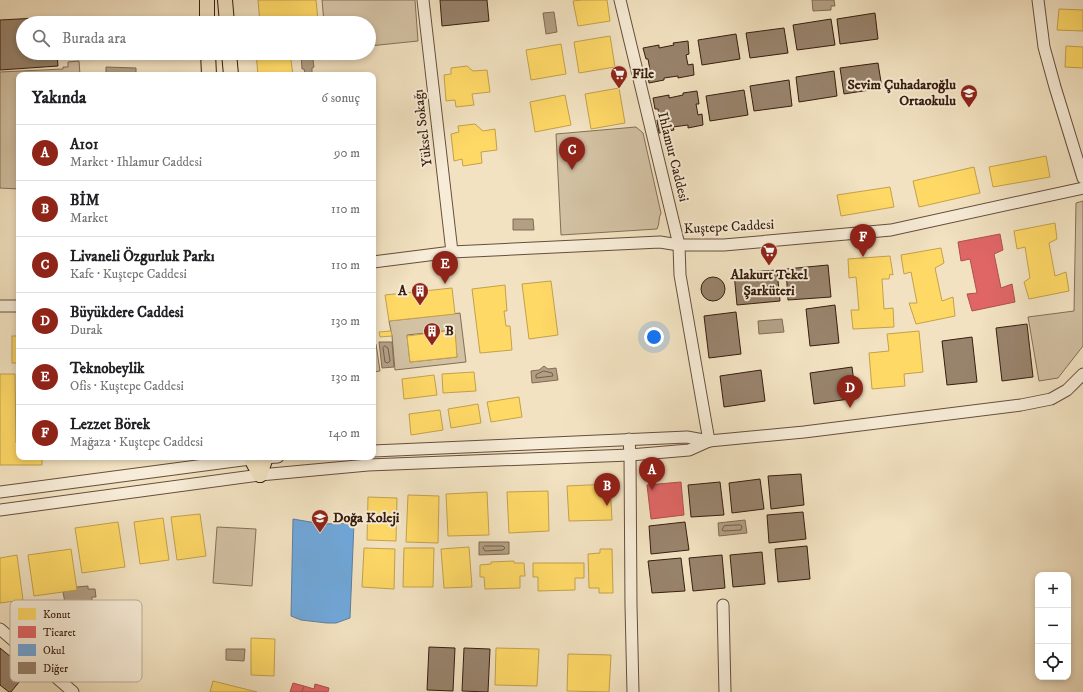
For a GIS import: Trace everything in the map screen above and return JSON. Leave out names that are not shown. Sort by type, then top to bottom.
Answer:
[{"type":"main road","points":[[207,0],[207,16]]},
{"type":"main road","points":[[225,0],[226,16]]},
{"type":"main road","points":[[208,60],[209,72]]},
{"type":"main road","points":[[230,60],[231,72]]},
{"type":"main road","points":[[251,460],[260,476]]},
{"type":"main road","points":[[260,476],[268,460]]},
{"type":"street","name":"Yüksel Sokağı","points":[[423,0],[452,252]]},
{"type":"street","name":"Ihlamur Caddesi","points":[[620,0],[679,245],[680,275],[709,441]]},
{"type":"street","points":[[1038,0],[1044,46],[1083,178]]},
{"type":"street","name":"Kuştepe Caddesi","points":[[376,262],[452,252],[660,242],[679,245],[724,245],[891,230],[1083,188]]},
{"type":"street","points":[[0,306],[16,306]]},
{"type":"street","points":[[376,451],[687,437],[709,441],[804,432],[1021,405],[1051,399],[1067,390],[1083,374]]},
{"type":"street","points":[[629,439],[633,692]]},
{"type":"street","points":[[0,510],[260,476],[368,465],[630,455],[689,450],[709,441]]},
{"type":"street","points":[[0,492],[235,460]]},
{"type":"street","points":[[723,605],[725,692]]},
{"type":"street","points":[[0,630],[10,638]]},
{"type":"street","points":[[61,682],[73,692]]},
{"type":"shaded area","points":[[322,0],[415,0],[418,41],[376,45],[376,16],[323,16]]},
{"type":"shaded area","points":[[79,61],[80,72],[16,72],[16,189],[0,188],[0,72],[63,69],[63,67],[68,67],[68,62]]},
{"type":"shaded area","points":[[636,127],[643,133],[661,213],[657,229],[561,235],[556,134]]},
{"type":"shaded area","points":[[1083,201],[1083,346],[1058,378],[1039,381],[1028,317],[1074,311],[1076,203]]},
{"type":"shaded area","points":[[460,313],[466,362],[395,370],[389,321]],"holes":[[[454,330],[457,357],[410,362],[407,335]]]},
{"type":"shaded area","points":[[376,344],[380,371],[376,372]]},
{"type":"shaded area","points":[[217,527],[256,529],[252,586],[213,583]]},
{"type":"water","points":[[812,0],[834,0],[835,6],[831,6],[831,10],[813,11]]},
{"type":"water","points":[[554,12],[557,32],[546,34],[543,13]]},
{"type":"water","points":[[301,60],[313,60],[314,67],[312,68],[312,72],[305,72],[304,69],[302,69]]},
{"type":"water","points":[[106,67],[136,68],[136,72],[106,72]]},
{"type":"water","points":[[513,219],[533,219],[534,230],[513,230]]},
{"type":"water","points":[[782,319],[784,332],[759,334],[758,321]]},
{"type":"water","points":[[379,342],[392,342],[394,367],[382,368]]},
{"type":"water","points":[[544,366],[548,369],[556,368],[558,380],[532,383],[531,371],[539,370]]},
{"type":"water","points":[[745,520],[747,533],[719,536],[718,523]]},
{"type":"water","points":[[479,542],[509,542],[509,554],[479,555]]},
{"type":"water","points":[[88,586],[88,589],[95,589],[96,597],[92,597],[92,600],[64,600],[63,592],[77,587]]},
{"type":"water","points":[[226,649],[245,649],[244,661],[226,660]]},
{"type":"building: Konut","points":[[258,0],[316,0],[318,16],[259,16]]},
{"type":"building: Konut","points":[[607,0],[610,21],[578,26],[573,1]]},
{"type":"building: Konut","points":[[1059,9],[1083,10],[1083,31],[1057,30]]},
{"type":"building: Konut","points":[[610,36],[615,67],[579,73],[574,42]]},
{"type":"building: Konut","points":[[561,44],[566,74],[531,80],[526,50]]},
{"type":"building: Konut","points":[[1066,46],[1083,47],[1083,68],[1065,67]]},
{"type":"building: Konut","points":[[257,60],[291,60],[293,72],[258,72]]},
{"type":"building: Konut","points":[[467,66],[473,71],[487,70],[490,92],[472,94],[474,105],[456,107],[455,100],[446,101],[444,75],[451,74],[451,68]]},
{"type":"building: Konut","points":[[619,88],[625,123],[591,129],[585,94]]},
{"type":"building: Konut","points":[[565,95],[571,125],[535,132],[530,102]]},
{"type":"building: Konut","points":[[475,124],[483,131],[495,129],[497,150],[481,152],[482,163],[463,166],[462,159],[454,161],[451,134],[459,132],[458,126]]},
{"type":"building: Konut","points":[[1046,156],[1050,177],[993,187],[989,167]]},
{"type":"building: Konut","points":[[974,167],[980,193],[919,207],[913,181]]},
{"type":"building: Konut","points":[[890,187],[894,207],[841,216],[837,195]]},
{"type":"building: Konut","points":[[1055,223],[1057,239],[1049,243],[1055,276],[1066,272],[1069,291],[1029,299],[1024,282],[1030,278],[1025,247],[1017,249],[1014,231]]},
{"type":"building: Konut","points":[[941,248],[944,263],[935,268],[942,301],[953,297],[955,316],[916,324],[909,303],[917,303],[911,272],[904,274],[901,255]]},
{"type":"building: Konut","points":[[890,256],[893,275],[890,274],[889,279],[882,279],[884,309],[893,308],[894,327],[853,329],[851,310],[859,310],[856,277],[849,278],[848,259]]},
{"type":"building: Konut","points":[[551,281],[558,335],[529,339],[522,284]]},
{"type":"building: Konut","points":[[505,285],[507,311],[504,311],[506,326],[510,326],[512,350],[480,353],[472,289]]},
{"type":"building: Konut","name":"A","points":[[452,288],[455,314],[389,321],[385,295]]},
{"type":"building: Konut","name":"B","points":[[455,330],[457,357],[410,362],[407,336]]},
{"type":"building: Konut","points":[[391,331],[392,336],[380,337],[379,332]]},
{"type":"building: Konut","points":[[919,331],[923,372],[904,374],[905,386],[872,389],[869,353],[889,351],[887,334]]},
{"type":"building: Konut","points":[[12,336],[16,336],[16,363],[12,363]]},
{"type":"building: Konut","points":[[474,372],[476,391],[443,393],[442,374]]},
{"type":"building: Konut","points":[[0,374],[15,374],[16,460],[42,460],[42,465],[0,465]]},
{"type":"building: Konut","points":[[434,375],[437,395],[404,399],[402,379]]},
{"type":"building: Konut","points":[[519,397],[522,417],[491,422],[487,402]]},
{"type":"building: Konut","points":[[478,404],[481,423],[451,428],[448,409]]},
{"type":"building: Konut","points":[[440,410],[443,430],[411,435],[409,414]]},
{"type":"building: Konut","points":[[610,484],[612,520],[569,521],[567,486]]},
{"type":"building: Konut","points":[[548,491],[549,531],[509,533],[507,492]]},
{"type":"building: Konut","points":[[487,492],[489,535],[448,536],[446,494]]},
{"type":"building: Konut","points":[[408,495],[439,496],[438,543],[406,542]]},
{"type":"building: Konut","points":[[368,497],[397,498],[396,541],[367,540]]},
{"type":"building: Konut","points":[[200,514],[206,556],[177,560],[171,517]]},
{"type":"building: Konut","points":[[163,518],[169,560],[140,564],[134,522]]},
{"type":"building: Konut","points":[[118,522],[125,567],[82,573],[75,528]]},
{"type":"building: Konut","points":[[469,547],[472,587],[444,588],[441,549]]},
{"type":"building: Konut","points":[[364,548],[395,549],[394,589],[362,587]]},
{"type":"building: Konut","points":[[404,548],[434,548],[433,587],[403,587]]},
{"type":"building: Konut","points":[[71,549],[77,590],[34,596],[28,555]]},
{"type":"building: Konut","points":[[600,549],[612,549],[613,593],[599,593],[599,588],[589,588],[588,554],[600,553]]},
{"type":"building: Konut","points":[[17,555],[23,600],[10,600],[10,602],[0,603],[0,558]]},
{"type":"building: Konut","points":[[514,561],[514,563],[524,563],[525,576],[520,576],[520,588],[485,589],[484,577],[480,577],[480,565],[491,564],[491,562]]},
{"type":"building: Konut","points":[[533,563],[584,563],[584,578],[575,578],[575,590],[538,591],[538,577],[533,577]]},
{"type":"building: Konut","points":[[251,638],[275,639],[274,676],[251,675]]},
{"type":"building: Konut","points":[[496,648],[539,649],[537,686],[495,685]]},
{"type":"building: Konut","points":[[568,654],[611,655],[609,692],[567,691]]},
{"type":"building: Konut","points":[[213,681],[257,692],[210,692]]},
{"type":"building: Ticaret","points":[[1000,234],[1003,250],[994,254],[1001,288],[1012,284],[1015,302],[972,311],[967,294],[977,293],[970,259],[961,261],[958,242]]},
{"type":"building: Ticaret","points":[[681,482],[684,515],[651,519],[647,485]]},
{"type":"building: Ticaret","points":[[293,683],[304,686],[302,692],[290,692]]},
{"type":"building: Ticaret","points":[[315,684],[329,688],[328,692],[302,692],[304,686],[314,689]]},
{"type":"building: Okul","name":"Doğa Koleji","points":[[293,519],[322,524],[354,523],[350,618],[336,623],[327,623],[301,620],[291,616]]},
{"type":"building: Diğer","points":[[440,0],[487,0],[489,21],[442,26]]},
{"type":"building: Diğer","points":[[875,13],[878,39],[840,44],[837,19]]},
{"type":"building: Diğer","points":[[16,19],[16,60],[58,60],[58,66],[0,70],[0,20]]},
{"type":"building: Diğer","points":[[831,19],[835,45],[797,50],[793,25]]},
{"type":"building: Diğer","points":[[784,28],[788,53],[750,58],[746,33]]},
{"type":"building: Diğer","points":[[736,34],[740,59],[702,65],[698,40]]},
{"type":"building: Diğer","points":[[688,41],[689,54],[686,55],[688,65],[693,64],[694,75],[678,78],[678,76],[664,78],[664,80],[649,83],[647,70],[650,70],[648,59],[646,59],[643,48],[659,45],[659,48],[674,45],[673,43]]},
{"type":"building: Diğer","points":[[878,63],[882,88],[844,94],[840,68]]},
{"type":"building: Diğer","points":[[834,71],[837,96],[799,102],[796,77]]},
{"type":"building: Diğer","points":[[789,80],[792,106],[754,111],[750,86]]},
{"type":"building: Diğer","points":[[744,90],[748,115],[710,121],[706,96]]},
{"type":"building: Diğer","points":[[697,91],[699,104],[696,104],[698,115],[702,114],[703,125],[688,128],[688,125],[673,127],[674,130],[659,133],[657,120],[660,120],[658,109],[655,109],[653,98],[669,95],[669,98],[683,95],[683,93]]},
{"type":"building: Diğer","points":[[828,265],[831,297],[788,300],[786,269]]},
{"type":"building: Diğer","points":[[777,270],[780,301],[737,305],[734,273]]},
{"type":"building: Diğer","points":[[713,277],[722,280],[725,289],[722,298],[713,301],[704,298],[701,289],[704,280]]},
{"type":"building: Diğer","points":[[835,305],[839,343],[810,346],[806,309]]},
{"type":"building: Diğer","points":[[736,312],[741,354],[709,358],[704,316]]},
{"type":"building: Diğer","points":[[1027,324],[1033,377],[1002,381],[996,328]]},
{"type":"building: Diğer","points":[[972,337],[977,382],[947,385],[942,341]]},
{"type":"building: Diğer","points":[[852,367],[856,398],[814,404],[810,373]]},
{"type":"building: Diğer","points":[[761,370],[765,401],[724,407],[720,376]]},
{"type":"building: Diğer","points":[[801,474],[804,505],[771,509],[768,476]]},
{"type":"building: Diğer","points":[[760,479],[764,509],[732,513],[729,483]]},
{"type":"building: Diğer","points":[[720,482],[724,515],[691,517],[688,485]]},
{"type":"building: Diğer","points":[[803,512],[806,539],[769,543],[767,515]]},
{"type":"building: Diğer","points":[[685,522],[689,550],[651,554],[649,526]]},
{"type":"building: Diğer","points":[[807,546],[810,579],[778,582],[775,549]]},
{"type":"building: Diğer","points":[[762,552],[765,584],[733,587],[730,555]]},
{"type":"building: Diğer","points":[[722,555],[725,588],[693,591],[689,558]]},
{"type":"building: Diğer","points":[[681,558],[685,591],[652,593],[648,561]]},
{"type":"building: Diğer","points":[[429,647],[455,648],[453,691],[427,690]]},
{"type":"building: Diğer","points":[[0,648],[10,656],[10,682],[19,682],[11,692],[0,685]]},
{"type":"building: Diğer","points":[[464,648],[490,649],[488,692],[462,691]]},
{"type":"place","name":"File","points":[[619,89]]},
{"type":"place","name":"Sevim Çuhadaroğlu Ortaokulu","points":[[969,108]]},
{"type":"place","name":"Livaneli Özgurluk Parkı","points":[[572,170]]},
{"type":"place","name":"Lezzet Börek","points":[[863,257]]},
{"type":"place","name":"Alakurt Tekel Şarküteri","points":[[769,266]]},
{"type":"place","name":"Teknobeylik","points":[[445,284]]},
{"type":"place","name":"A","points":[[420,306]]},
{"type":"place","name":"B","points":[[432,346]]},
{"type":"place","name":"Büyükdere Caddesi","points":[[850,408]]},
{"type":"place","name":"A101","points":[[652,490]]},
{"type":"place","name":"BİM","points":[[607,506]]},
{"type":"place","name":"Doğa Koleji","points":[[320,533]]}]
